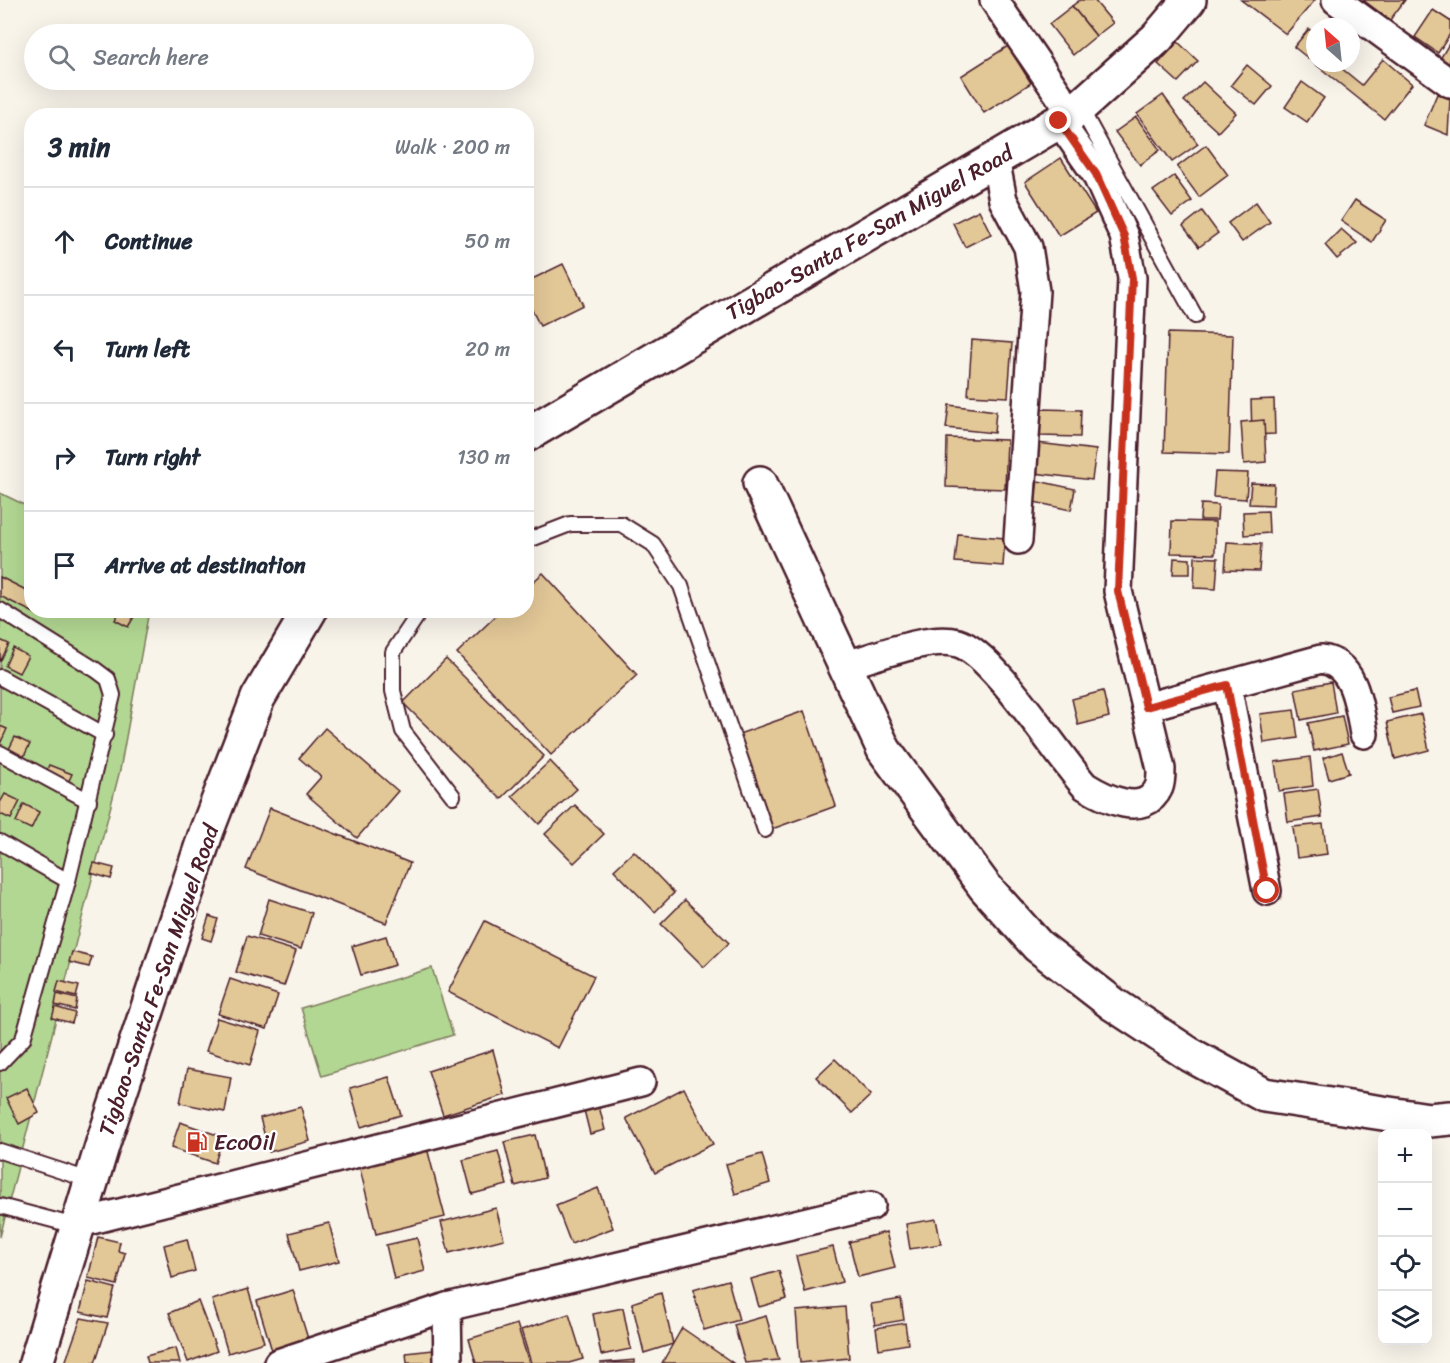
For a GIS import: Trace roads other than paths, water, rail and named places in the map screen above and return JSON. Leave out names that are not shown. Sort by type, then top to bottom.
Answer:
[{"type":"main road","name":"Tigbao-Santa Fe-San Miguel Road","points":[[534,430],[1070,114],[1157,38],[1189,0]]},
{"type":"main road","points":[[760,483],[884,750],[986,887],[1038,946],[1113,1004],[1189,1054],[1264,1095],[1429,1120],[1450,1118]]},
{"type":"main road","name":"Tigbao-Santa Fe-San Miguel Road","points":[[36,1363],[92,1181],[207,830],[258,698],[305,618]]},
{"type":"street","points":[[846,665],[927,643],[958,643],[990,664],[1085,786],[1105,799],[1122,804],[1139,803],[1150,798],[1159,787],[1161,769],[1118,591],[1132,278],[1124,236],[1070,114],[994,0]]},
{"type":"street","points":[[1336,0],[1450,83]]},
{"type":"street","points":[[995,159],[1003,200],[1028,247],[1035,291],[1018,540]]},
{"type":"street","points":[[1146,707],[1321,658],[1334,660],[1346,672],[1354,690],[1364,734]]},
{"type":"street","points":[[1227,685],[1267,891]]},
{"type":"street","points":[[80,1225],[641,1082]]},
{"type":"street","points":[[278,1363],[447,1307],[871,1206]]},
{"type":"street","points":[[447,1307],[448,1363]]},
{"type":"lane","points":[[1070,114],[1196,316]]},
{"type":"lane","points":[[534,538],[570,524],[621,524],[652,544],[681,586],[765,831]]},
{"type":"lane","points":[[0,610],[108,679],[113,695],[89,801],[23,1039],[0,1063]]},
{"type":"lane","points":[[416,618],[393,652],[393,691],[403,731],[453,796]]},
{"type":"lane","points":[[0,677],[105,735]]},
{"type":"lane","points":[[0,753],[89,801]]},
{"type":"lane","points":[[0,842],[68,881]]},
{"type":"lane","points":[[0,1151],[92,1181]]},
{"type":"lane","points":[[0,1206],[80,1225]]},
{"type":"place","name":"EcoOil","points":[[197,1142]]}]
